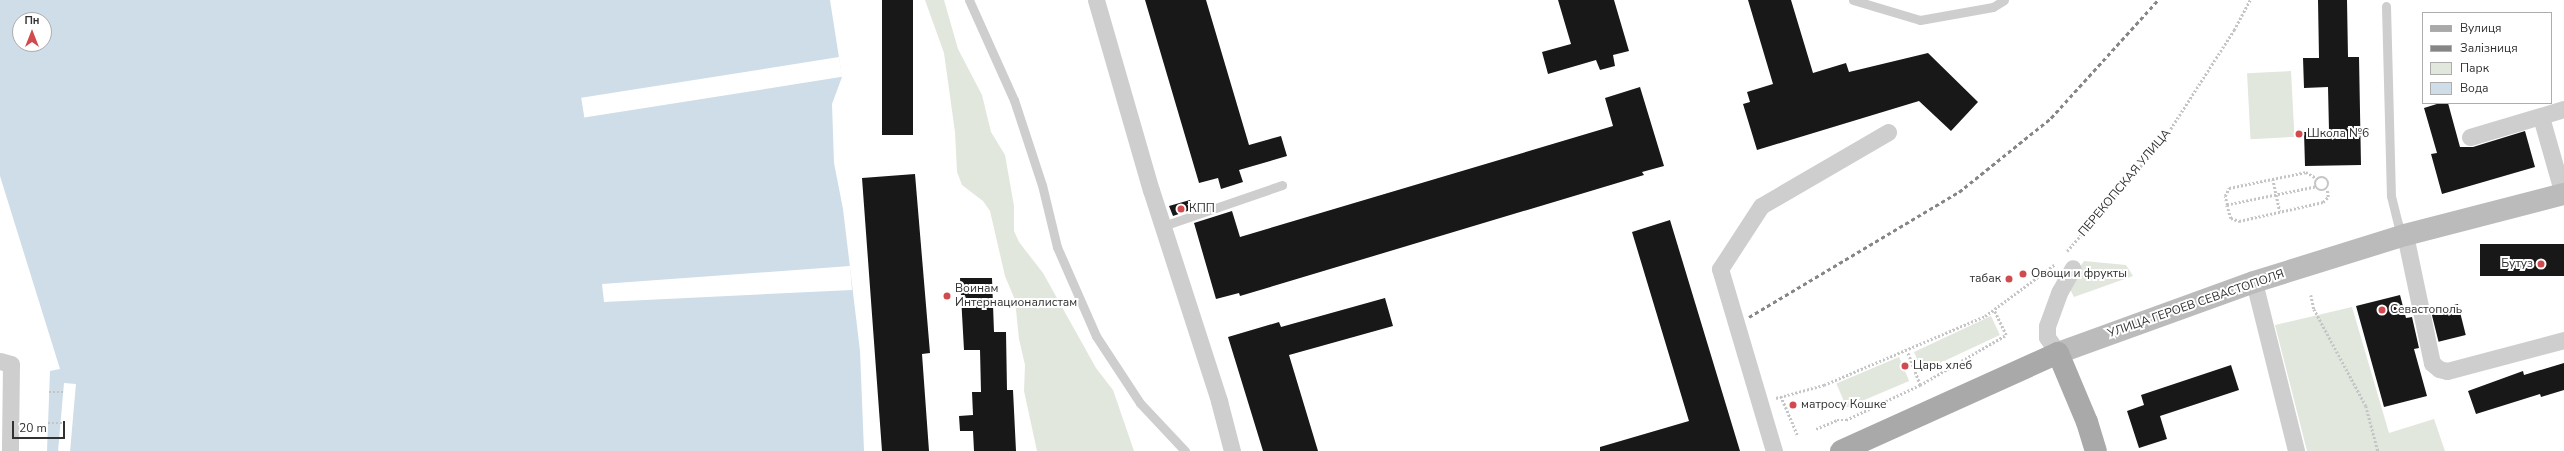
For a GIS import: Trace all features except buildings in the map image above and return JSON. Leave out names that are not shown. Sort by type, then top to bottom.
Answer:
[{"type":"main road","name":"УЛИЦА ГЕРОЕВ СЕВАСТОПОЛЯ","points":[[1841,451],[2058,353],[2254,282],[2405,235],[2564,194]]},
{"type":"main road","points":[[2058,353],[2087,422],[2096,451]]},
{"type":"street","points":[[1096,0],[1163,226],[1219,401],[1232,451]]},
{"type":"street","points":[[2470,137],[2564,109]]},
{"type":"street","points":[[2541,117],[2564,194]]},
{"type":"street","points":[[1774,451],[1720,269],[1761,206],[1888,132]]},
{"type":"street","points":[[2405,235],[2432,363],[2439,369],[2447,371],[2564,340]]},
{"type":"street","points":[[2058,353],[2047,338],[2046,326],[2060,291],[2066,261]]},
{"type":"street","points":[[2254,282],[2296,451]]},
{"type":"street","points":[[0,361],[11,364],[10,451]]},
{"type":"lane","points":[[969,0],[1014,100],[1042,185],[1057,248],[1096,336],[1140,403],[1185,451]]},
{"type":"lane","points":[[1853,0],[1920,20],[1993,7],[2004,0]]},
{"type":"lane","points":[[2386,6],[2391,196],[2398,224],[2405,235]]},
{"type":"lane","points":[[1163,226],[1282,186]]},
{"type":"path","name":"ПЕРЕКОПСКАЯ УЛИЦА","points":[[1759,402],[1824,385],[1907,351],[1994,310],[2066,261],[2164,139],[2234,30],[2250,0]]},
{"type":"path","points":[[2306,172],[2318,179],[2326,179],[2328,183],[2328,197],[2323,202],[2234,221],[2227,205],[2225,196],[2228,188],[2306,172]]},
{"type":"path","points":[[2273,179],[2280,211]]},
{"type":"path","points":[[2315,187],[2318,179]]},
{"type":"path","points":[[2227,205],[2315,187]]},
{"type":"path","points":[[2315,187],[2320,191],[2327,189]]},
{"type":"path","points":[[2311,295],[2314,309],[2366,406],[2378,451]]},
{"type":"path","points":[[1816,429],[1837,420],[1846,420],[1920,385],[2006,335],[1994,310]]},
{"type":"path","points":[[1907,351],[1920,385]]},
{"type":"path","points":[[49,392],[63,392]]},
{"type":"path","points":[[1781,396],[1798,436]]},
{"type":"path","points":[[48,423],[62,423]]},
{"type":"green space","points":[[925,0],[944,0],[958,49],[982,95],[991,132],[1005,155],[1014,206],[1014,231],[1019,242],[1043,273],[1096,368],[1113,390],[1134,451],[1037,451],[1024,391],[1025,365],[1019,339],[1015,300],[1005,276],[990,211],[983,201],[962,185],[957,172],[955,132],[944,53]]},
{"type":"green space","points":[[2291,71],[2294,137],[2251,139],[2247,73]]},
{"type":"green space","points":[[2084,261],[2126,265],[2133,276],[2074,297],[2070,289],[2077,271]]},
{"type":"green space","points":[[2352,307],[2389,433],[2434,419],[2445,451],[2307,451],[2275,325]]},
{"type":"green space","points":[[1991,316],[2000,335],[1923,371],[1914,352]]},
{"type":"green space","points":[[1899,357],[1909,381],[1847,408],[1836,384]]},
{"type":"water","points":[[0,0],[830,0],[842,77],[832,104],[834,163],[843,209],[860,351],[864,451],[47,451],[50,371],[60,369],[0,176]]},
{"type":"pier","points":[[839,57],[842,77],[584,118],[581,98]]},
{"type":"pier","points":[[850,266],[852,290],[604,302],[602,284]]},
{"type":"pier","points":[[64,383],[76,384],[70,451],[58,451]]},
{"type":"railway","points":[[1749,317],[1959,192],[2051,118],[2158,0]]},
{"type":"place","name":"Школа №6","points":[[2299,134]]},
{"type":"place","name":"КПП","points":[[1181,209]]},
{"type":"place","name":"Бутуз","points":[[2541,264]]},
{"type":"place","name":"Овощи и фрукты","points":[[2023,274]]},
{"type":"place","name":"табак","points":[[2009,279]]},
{"type":"place","name":"Воинам Интернационалистам","points":[[947,296]]},
{"type":"place","name":"Севастополь","points":[[2382,310]]},
{"type":"place","name":"Царь хлеб","points":[[1905,366]]},
{"type":"place","name":"матросу Кошке","points":[[1793,405]]}]
